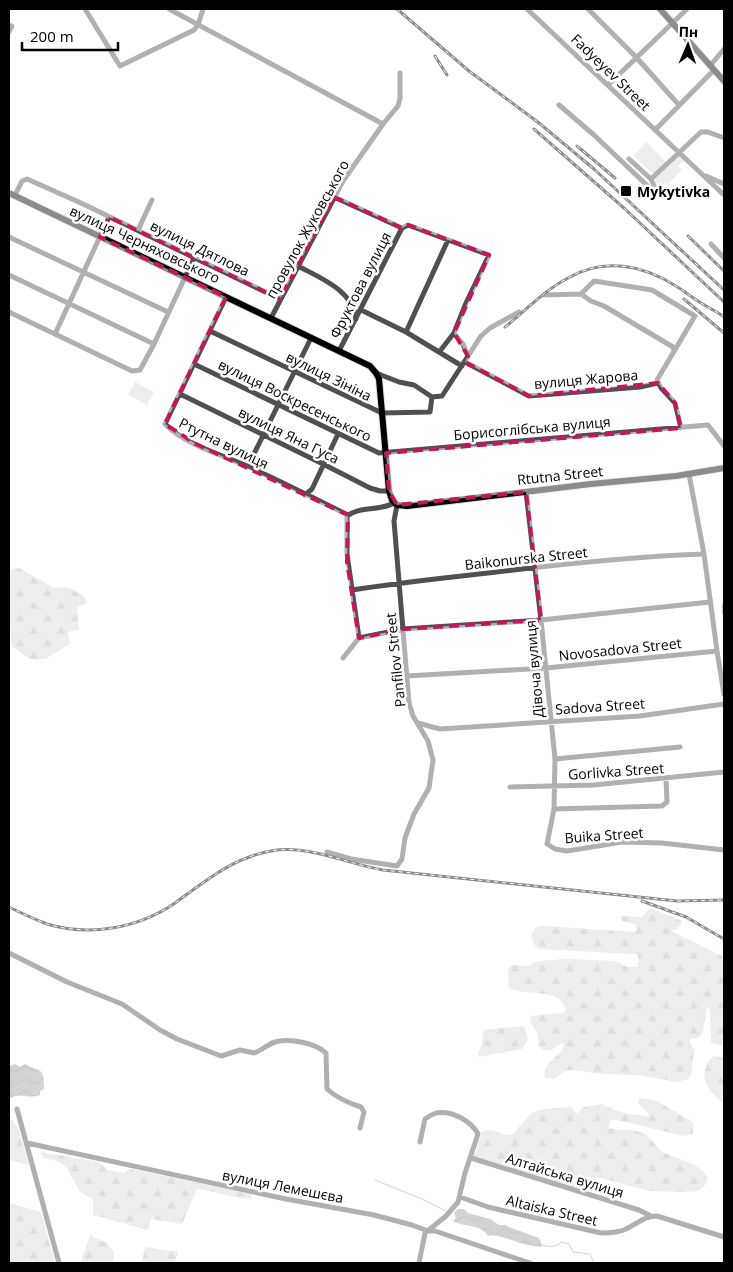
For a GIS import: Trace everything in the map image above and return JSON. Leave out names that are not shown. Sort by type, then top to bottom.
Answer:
[{"type":"main road","points":[[660,9],[724,81]]},
{"type":"main road","name":"вулиця Черняховського","points":[[12,194],[370,366],[376,373]]},
{"type":"main road","points":[[376,373],[380,385],[389,491],[396,504]]},
{"type":"main road","name":"Rtutna Street","points":[[396,504],[407,506],[689,474],[724,468]]},
{"type":"street","points":[[85,9],[120,66],[194,30],[198,25],[203,9]]},
{"type":"street","points":[[169,9],[384,124]]},
{"type":"street","name":"Fadyeyev Street","points":[[527,9],[724,195]]},
{"type":"street","points":[[588,9],[636,57],[679,105]]},
{"type":"street","points":[[608,85],[687,9]]},
{"type":"street","points":[[9,25],[12,26],[9,32]]},
{"type":"street","points":[[654,130],[712,68],[724,49]]},
{"type":"street","name":"провулок Жуковського","points":[[271,318],[343,181],[400,102],[400,73]]},
{"type":"street","points":[[559,105],[653,191],[655,188],[651,179],[629,159]]},
{"type":"street","points":[[651,179],[704,131],[724,138]]},
{"type":"street","points":[[703,175],[724,184]]},
{"type":"street","name":"вулиця Дятлова","points":[[12,194],[27,179],[280,299]]},
{"type":"street","points":[[334,197],[402,228],[408,225],[490,255],[466,303],[454,333],[440,352]]},
{"type":"street","name":"вулиця Дятлова","points":[[138,230],[152,200]]},
{"type":"street","points":[[55,334],[109,217]]},
{"type":"street","name":"Фруктова вулиця","points":[[339,351],[402,228]]},
{"type":"street","points":[[9,238],[168,312]]},
{"type":"street","points":[[406,332],[448,240]]},
{"type":"street","points":[[711,244],[724,258]]},
{"type":"street","points":[[9,312],[132,371],[140,370],[194,258]]},
{"type":"street","points":[[298,266],[332,284],[351,303],[355,310],[356,320]]},
{"type":"street","points":[[9,275],[154,344]]},
{"type":"street","points":[[581,294],[594,281],[652,290],[696,316],[657,382],[675,403],[681,428]]},
{"type":"street","points":[[544,295],[581,294],[673,347],[674,351]]},
{"type":"street","name":"Ртутна вулиця","points":[[226,297],[165,424],[171,430],[196,444],[248,466],[348,516]]},
{"type":"street","name":"вулиця Жарова","points":[[361,310],[406,332],[440,352],[465,361],[529,396],[640,387],[657,382]]},
{"type":"street","points":[[376,373],[399,382],[414,384],[432,397],[442,396],[481,336],[490,328],[519,312]]},
{"type":"street","name":"вулиця Зініна","points":[[210,331],[382,413],[430,412],[432,397]]},
{"type":"street","points":[[454,333],[463,344],[465,361]]},
{"type":"street","points":[[248,466],[296,372],[311,338]]},
{"type":"street","name":"вулиця Воскресенського","points":[[194,364],[338,434],[379,453],[386,453]]},
{"type":"street","name":"вулиця Яна Гуса","points":[[180,394],[370,488],[389,491]]},
{"type":"street","name":"Борисоглібська вулиця","points":[[386,453],[708,425],[724,446]]},
{"type":"street","points":[[305,495],[312,489],[338,434]]},
{"type":"street","points":[[689,474],[704,554],[724,694]]},
{"type":"street","name":"Дівоча вулиця","points":[[526,492],[555,760],[554,808],[547,844]]},
{"type":"street","points":[[359,638],[347,554],[348,516],[372,507],[396,504]]},
{"type":"street","name":"Panfilov Street","points":[[327,852],[351,859],[397,866],[402,859],[405,838],[414,814],[429,788],[433,760],[428,741],[409,703],[394,521],[396,504]]},
{"type":"street","name":"Baikonurska Street","points":[[352,590],[400,583],[661,555],[704,554]]},
{"type":"street","points":[[343,658],[359,638],[403,629],[541,620],[710,602]]},
{"type":"street","name":"Novosadova Street","points":[[407,676],[546,668],[717,651]]},
{"type":"street","name":"Sadova Street","points":[[418,723],[440,729],[640,716],[724,704]]},
{"type":"street","points":[[555,760],[680,746]]},
{"type":"street","name":"Gorlivka Street","points":[[510,787],[666,779],[724,772]]},
{"type":"street","points":[[554,808],[662,806],[667,802],[666,779]]},
{"type":"street","name":"Buika Street","points":[[547,844],[555,849],[567,851],[622,842],[662,843],[724,850]]},
{"type":"street","points":[[9,954],[67,982],[122,1004],[160,1030],[177,1039],[221,1056],[240,1050],[254,1053],[274,1042],[287,1041],[319,1046],[326,1053],[327,1089],[336,1097],[361,1107],[364,1112],[360,1128]]},
{"type":"street","points":[[17,1108],[59,1263]]},
{"type":"street","points":[[419,1263],[424,1236],[446,1216],[460,1197],[465,1173],[478,1134],[473,1125],[461,1117],[436,1113],[425,1119],[420,1142]]},
{"type":"street","name":"вулиця Лемешєва","points":[[27,1143],[286,1199],[374,1215],[428,1231],[435,1231],[530,1263]]},
{"type":"street","name":"Алтайська вулиця","points":[[471,1158],[646,1212],[651,1216]]},
{"type":"street","name":"Altaiska Street","points":[[460,1197],[488,1207],[601,1233],[625,1230],[651,1216]]},
{"type":"street","points":[[651,1216],[663,1217],[724,1237]]},
{"type":"highlighted area","points":[[334,197],[402,228],[408,225],[489,255],[454,333],[468,356],[465,362],[529,396],[658,383],[675,403],[681,428],[386,453],[389,491],[397,505],[526,492],[541,620],[403,629],[359,638],[347,562],[348,515],[196,444],[165,424],[226,297],[100,237],[109,217],[280,299]]},
{"type":"green space","points":[[646,142],[666,162],[653,174],[634,156]]},
{"type":"green space","points":[[679,153],[685,159],[678,166],[682,170],[668,184],[665,183],[661,187],[656,183],[654,175]]},
{"type":"green space","points":[[135,382],[154,392],[147,405],[128,395]]},
{"type":"green space","points":[[19,568],[54,588],[67,587],[83,595],[87,603],[77,607],[79,629],[68,632],[70,644],[45,659],[30,659],[11,646],[9,576],[11,569]]},
{"type":"green space","points":[[650,908],[682,921],[678,929],[671,930],[673,932],[724,957],[724,1046],[711,1043],[710,1009],[707,1007],[703,1032],[698,1038],[691,1039],[689,1042],[694,1049],[691,1075],[688,1079],[677,1082],[636,1075],[571,1070],[565,1071],[553,1079],[545,1078],[546,1067],[563,1048],[564,1043],[548,1050],[539,1047],[537,1033],[530,1020],[531,1016],[563,1013],[566,1010],[557,998],[550,995],[516,991],[509,988],[508,970],[510,966],[528,966],[539,961],[565,959],[616,961],[627,967],[637,967],[639,961],[638,955],[635,954],[537,949],[531,937],[532,932],[537,927],[542,926],[635,932],[637,930],[636,925],[622,921],[621,916],[642,917]]},
{"type":"green space","points":[[524,1026],[528,1040],[522,1049],[479,1057],[477,1054],[482,1045],[483,1030]]},
{"type":"green space","points":[[714,1056],[724,1058],[724,1104],[709,1089],[705,1080],[706,1065]]},
{"type":"green space","points":[[640,1098],[657,1101],[693,1122],[693,1134],[684,1136],[617,1120],[611,1120],[608,1128],[632,1130],[646,1134],[662,1152],[693,1164],[702,1170],[708,1178],[705,1185],[698,1191],[649,1191],[601,1178],[580,1177],[576,1190],[474,1158],[482,1132],[490,1130],[504,1135],[512,1135],[531,1113],[544,1109],[571,1107],[577,1114],[584,1107],[602,1104],[625,1113],[650,1116],[638,1102]]},
{"type":"green space","points":[[12,1119],[19,1131],[29,1165],[9,1160],[9,1122]]},
{"type":"green space","points":[[41,1152],[99,1162],[107,1170],[124,1173],[131,1169],[252,1194],[251,1199],[197,1189],[182,1224],[151,1219],[148,1230],[93,1215],[93,1200],[79,1191],[67,1168],[58,1161],[43,1158]]},
{"type":"green space","points":[[9,1203],[41,1212],[55,1263],[9,1263]]},
{"type":"green space","points":[[90,1235],[107,1243],[114,1252],[113,1263],[80,1263]]},
{"type":"green space","points":[[145,1247],[178,1252],[175,1263],[142,1263]]},
{"type":"water","points":[[15,1064],[20,1067],[25,1064],[42,1073],[44,1089],[40,1091],[40,1095],[31,1097],[17,1096],[9,1099],[9,1066]]},
{"type":"water","points":[[458,1209],[464,1209],[468,1213],[490,1219],[499,1225],[506,1225],[539,1238],[542,1245],[541,1247],[534,1246],[497,1236],[488,1236],[477,1227],[457,1223],[453,1221],[456,1218],[454,1213]]},
{"type":"waterway","points":[[375,1180],[446,1211]]},
{"type":"waterway","points":[[541,1245],[552,1246],[561,1242],[569,1244],[573,1252],[590,1254],[594,1263]]},
{"type":"railway","points":[[397,9],[469,71],[539,123],[594,169],[724,290]]},
{"type":"railway","points":[[435,56],[447,75]]},
{"type":"railway","points":[[534,129],[625,209],[724,302]]},
{"type":"railway","points":[[577,146],[615,178]]},
{"type":"railway","points":[[688,236],[724,271]]},
{"type":"railway","points":[[505,327],[543,295],[568,278],[595,267],[609,266],[623,266],[650,273],[676,286],[724,317]]},
{"type":"railway","points":[[684,299],[724,333]]},
{"type":"railway","points":[[724,604],[724,614]]},
{"type":"railway","points":[[9,907],[47,924],[63,928],[80,930],[114,928],[146,919],[161,912],[220,871],[244,859],[257,854],[285,850],[313,852],[383,870],[677,901],[724,900]]},
{"type":"railway","points":[[642,901],[686,917],[724,939]]},
{"type":"place","name":"Mykytivka","points":[[626,191]]}]
